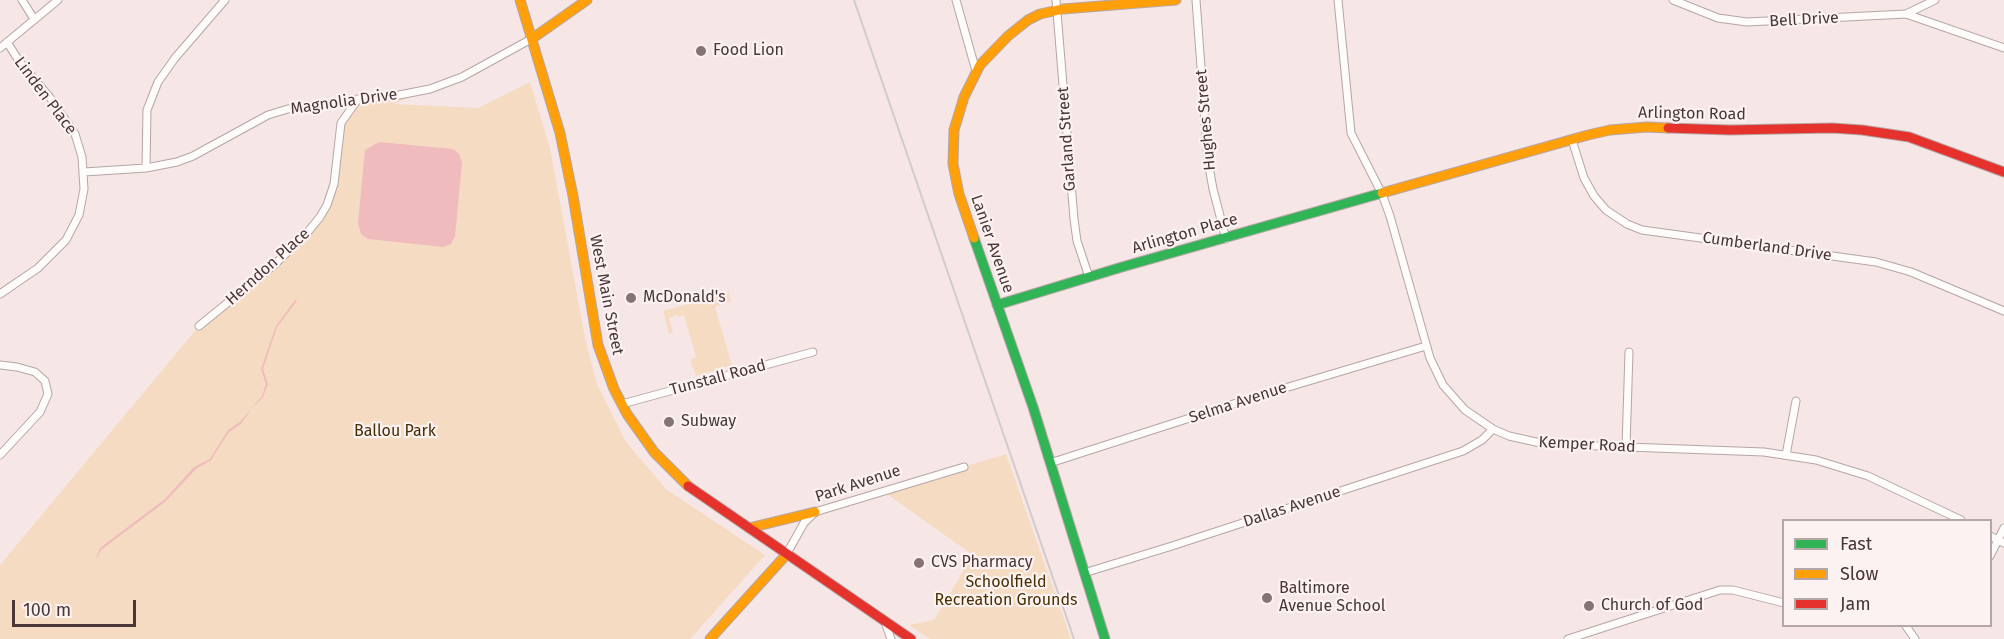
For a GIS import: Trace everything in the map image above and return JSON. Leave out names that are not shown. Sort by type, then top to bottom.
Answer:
[{"type":"street","points":[[22,0],[34,19]]},
{"type":"street","points":[[0,48],[58,0]]},
{"type":"street","points":[[146,168],[147,110],[158,82],[175,58],[225,0]]},
{"type":"street","points":[[533,38],[588,0]]},
{"type":"street","points":[[956,0],[976,71]]},
{"type":"street","name":"Lanier Avenue","points":[[1105,639],[998,305],[958,194],[953,164],[953,139],[958,115],[976,71],[1016,28],[1056,5],[1128,5],[1176,0]]},
{"type":"street","name":"Hughes Street","points":[[1196,0],[1208,161],[1226,239]]},
{"type":"street","name":"Kemper Road","points":[[1338,0],[1349,123],[1356,146],[1382,194],[1426,346],[1437,374],[1453,398],[1470,414],[1493,429],[1526,441],[1545,444],[1764,452],[1834,465],[1868,476],[1958,519]]},
{"type":"street","name":"Bell Drive","points":[[1673,0],[1718,18],[1747,22],[1906,14],[1935,0]]},
{"type":"street","name":"West Main Street","points":[[520,1],[533,38],[566,162],[598,345],[622,404],[640,434],[672,472],[691,489],[911,639]]},
{"type":"street","name":"Garland Street","points":[[1056,5],[1074,219],[1077,240],[1089,277]]},
{"type":"street","points":[[1906,14],[2004,48]]},
{"type":"street","name":"Magnolia Drive","points":[[84,172],[146,168],[177,162],[193,156],[268,115],[309,105],[399,95],[447,84],[533,38]]},
{"type":"street","name":"Linden Place","points":[[0,294],[38,268],[66,240],[74,227],[83,202],[84,172],[75,134],[7,42]]},
{"type":"street","name":"Herndon Place","points":[[199,326],[274,265],[320,217],[334,184],[341,123],[358,99]]},
{"type":"street","name":"Arlington Road","points":[[1382,194],[1610,130],[1638,128],[1852,129],[1909,136],[2004,172]]},
{"type":"street","name":"Cumberland Drive","points":[[1572,140],[1577,158],[1594,196],[1606,210],[1627,224],[1642,230],[1876,262],[1911,272],[2004,311]]},
{"type":"street","name":"Arlington Place","points":[[998,305],[1382,194]]},
{"type":"street","name":"Selma Avenue","points":[[1050,463],[1255,397],[1426,346]]},
{"type":"street","name":"Tunstall Road","points":[[622,404],[813,352]]},
{"type":"street","points":[[1626,447],[1629,352]]},
{"type":"street","points":[[0,365],[35,372],[45,381],[48,393],[40,412],[0,455]]},
{"type":"street","points":[[1786,455],[1796,401]]},
{"type":"street","name":"Dallas Avenue","points":[[1084,573],[1463,451],[1482,440],[1493,429]]},
{"type":"street","name":"Park Avenue","points":[[710,639],[786,555],[804,523],[816,512],[964,467]]},
{"type":"street","points":[[749,528],[816,512]]},
{"type":"street","points":[[1992,553],[2001,541],[2004,528]]},
{"type":"street","points":[[1568,639],[1720,590],[1732,590],[1782,602]]},
{"type":"street","points":[[885,622],[891,639]]},
{"type":"green space","name":"Ballou Park","points":[[462,77],[393,104],[478,108],[530,82],[550,148],[585,338],[597,384],[626,442],[667,490],[765,555],[690,639],[0,639],[0,565],[199,326],[312,228],[330,198],[344,116],[358,99],[399,95]]},
{"type":"green space","points":[[729,292],[731,301],[715,307],[732,365],[696,376],[690,360],[696,357],[684,315],[669,318],[673,332],[669,334],[663,311]]},
{"type":"green space","name":"Schoolfield Recreation Grounds","points":[[1006,454],[1071,639],[930,639],[909,625],[934,620],[973,555],[883,491]]},
{"type":"shaded area","points":[[379,142],[453,149],[459,154],[462,163],[455,236],[451,244],[443,247],[368,239],[361,234],[358,223],[365,150]]},
{"type":"shaded area","points":[[295,300],[297,301],[277,327],[263,369],[268,384],[263,397],[251,409],[262,396],[266,384],[261,369],[276,326]]},
{"type":"shaded area","points":[[251,409],[241,424],[229,432],[211,460],[196,469],[166,501],[101,550],[95,561],[100,548],[165,499],[194,467],[210,459],[228,430],[240,422]]},
{"type":"railway","points":[[854,0],[1074,639]]},
{"type":"traffic: fast","points":[[997,305],[1382,193]]},
{"type":"traffic: fast","points":[[974,238],[1033,407],[1105,639]]},
{"type":"traffic: slow","points":[[520,0],[560,133],[598,345],[614,389],[627,414],[654,452],[688,486]]},
{"type":"traffic: slow","points":[[533,38],[587,0]]},
{"type":"traffic: slow","points":[[974,238],[959,194],[953,164],[954,130],[964,97],[980,65],[1008,36],[1028,20],[1040,14],[1063,9],[1176,0]]},
{"type":"traffic: slow","points":[[1382,193],[1588,135],[1610,130],[1668,128]]},
{"type":"traffic: slow","points":[[749,528],[815,512]]},
{"type":"traffic: slow","points":[[710,639],[786,555]]},
{"type":"traffic: jam","points":[[1668,128],[1862,130],[1909,137],[2004,172]]},
{"type":"traffic: jam","points":[[688,486],[911,639]]},
{"type":"place","name":"Food Lion","points":[[701,51]]},
{"type":"place","name":"McDonald's","points":[[631,298]]},
{"type":"place","name":"Subway","points":[[669,422]]},
{"type":"place","name":"CVS Pharmacy","points":[[919,563]]},
{"type":"place","name":"Baltimore Avenue School","points":[[1267,598]]},
{"type":"place","name":"Church of God","points":[[1589,606]]}]
